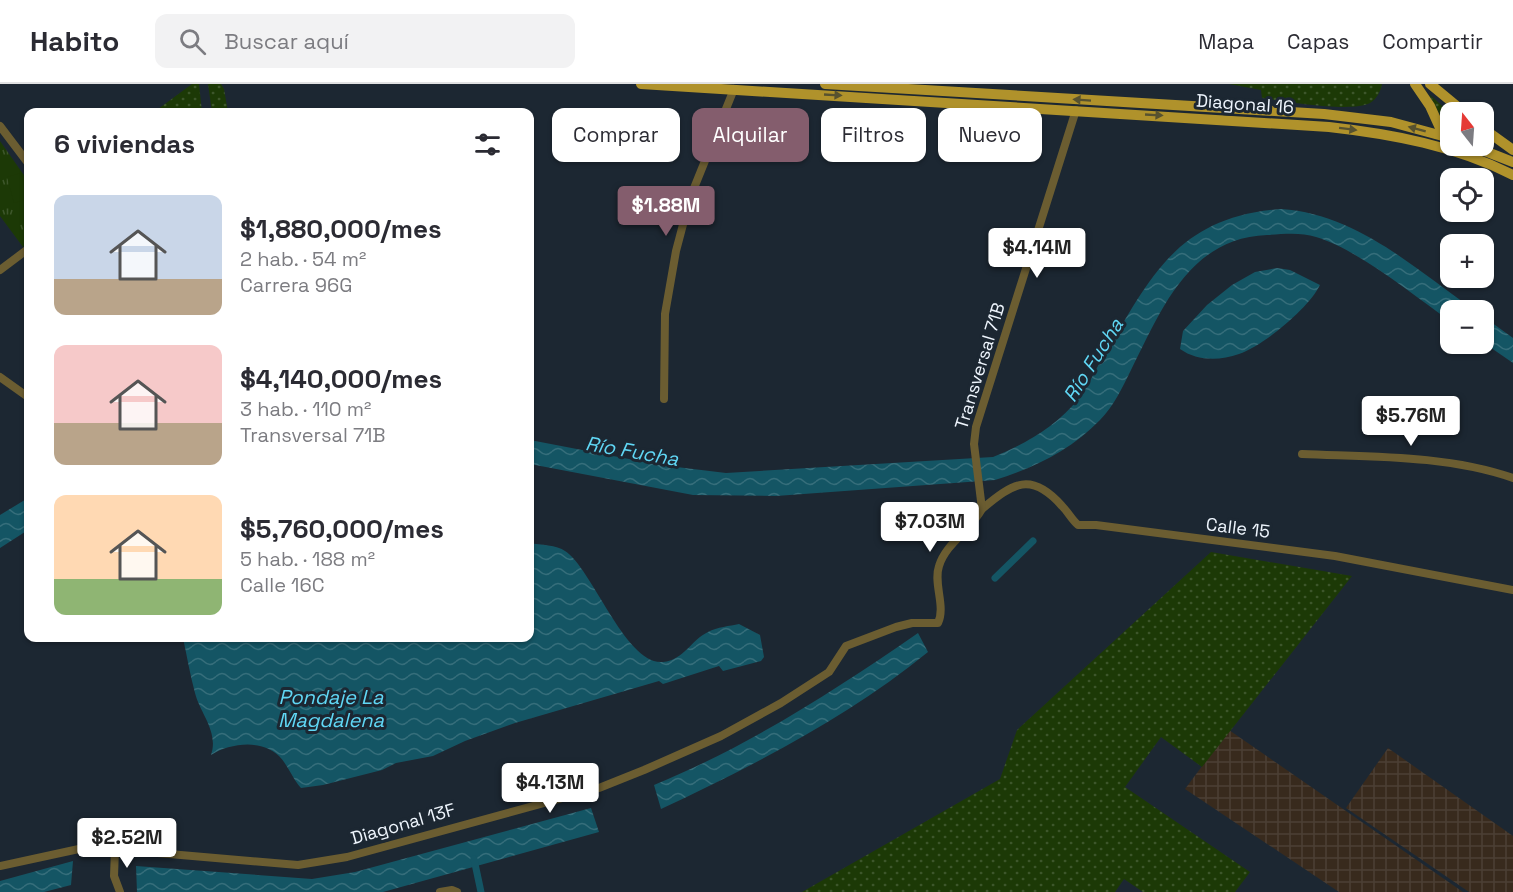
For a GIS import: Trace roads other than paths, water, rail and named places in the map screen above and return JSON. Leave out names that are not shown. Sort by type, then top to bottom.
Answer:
[{"type":"main road","name":"Diagonal 16","points":[[641,84],[1320,126],[1396,137],[1440,140]]},
{"type":"main road","name":"Diagonal 16","points":[[825,84],[941,88],[1324,114],[1391,122],[1440,138]]},
{"type":"main road","points":[[1414,84],[1430,106],[1440,125]]},
{"type":"main road","points":[[1430,84],[1452,102]]},
{"type":"main road","points":[[1494,136],[1513,150]]},
{"type":"main road","points":[[1494,155],[1513,162]]},
{"type":"main road","points":[[1475,156],[1513,175]]},
{"type":"street","points":[[664,399],[665,314],[676,251],[690,198],[734,89]]},
{"type":"street","name":"Transversal 71B","points":[[982,509],[977,485],[974,444],[976,427],[1076,110]]},
{"type":"street","points":[[0,126],[24,158]]},
{"type":"street","points":[[0,270],[24,252]]},
{"type":"street","points":[[0,377],[24,394]]},
{"type":"street","points":[[1302,454],[1395,458],[1468,466],[1513,478]]},
{"type":"street","name":"Calle 15","points":[[982,509],[1009,487],[1022,483],[1033,484],[1061,505],[1078,525],[1138,530],[1335,556],[1513,590]]},
{"type":"street","name":"Diagonal 13F","points":[[0,866],[80,848],[298,865],[321,863],[599,788],[721,736],[781,704],[829,672],[846,646],[912,623],[938,623],[940,612],[939,566],[951,546],[966,532],[982,509]]},
{"type":"street","points":[[115,850],[114,876],[120,892]]},
{"type":"street","points":[[440,892],[452,890],[458,892]]},
{"type":"water","points":[[1281,209],[1309,213],[1335,221],[1384,246],[1440,285],[1440,288],[1444,288],[1460,300],[1440,300],[1440,314],[1368,262],[1333,243],[1316,237],[1286,234],[1240,239],[1217,249],[1198,263],[1181,281],[1154,324],[1117,396],[1109,409],[1089,431],[1051,457],[995,480],[776,496],[693,495],[534,465],[534,441],[660,465],[726,473],[993,457],[1017,446],[1050,426],[1070,408],[1085,389],[1152,278],[1170,257],[1191,239],[1215,224],[1245,214]]},
{"type":"water","points":[[1277,268],[1290,270],[1320,285],[1296,315],[1272,335],[1239,354],[1216,359],[1201,358],[1180,349],[1183,331],[1207,305],[1232,285],[1255,272]]},
{"type":"water","points":[[1494,324],[1513,338],[1513,363],[1494,350]]},
{"type":"water","points":[[24,500],[24,533],[0,548],[0,515]]},
{"type":"water","name":"Pondaje La Magdalena","points":[[534,544],[562,549],[575,561],[623,633],[636,649],[649,659],[663,662],[676,658],[708,632],[739,624],[760,635],[764,657],[761,661],[723,671],[719,666],[663,684],[659,681],[515,723],[465,741],[433,756],[396,763],[382,770],[323,785],[301,788],[279,756],[264,747],[236,746],[211,755],[213,738],[195,693],[184,642],[534,642]]},
{"type":"water","points":[[918,633],[928,652],[866,698],[766,757],[661,809],[654,785],[724,753],[790,716],[855,676]]},
{"type":"water","points":[[591,808],[599,832],[383,892],[137,892],[136,866],[312,879],[355,872]]},
{"type":"water","points":[[73,861],[71,885],[44,892],[0,892],[0,881]]},
{"type":"waterway","points":[[995,578],[1033,541]]},
{"type":"waterway","points":[[474,859],[481,892]]},
{"type":"water label","name":"Río Fucha","points":[[1093,360]]},
{"type":"water label","name":"Río Fucha","points":[[632,451]]}]
